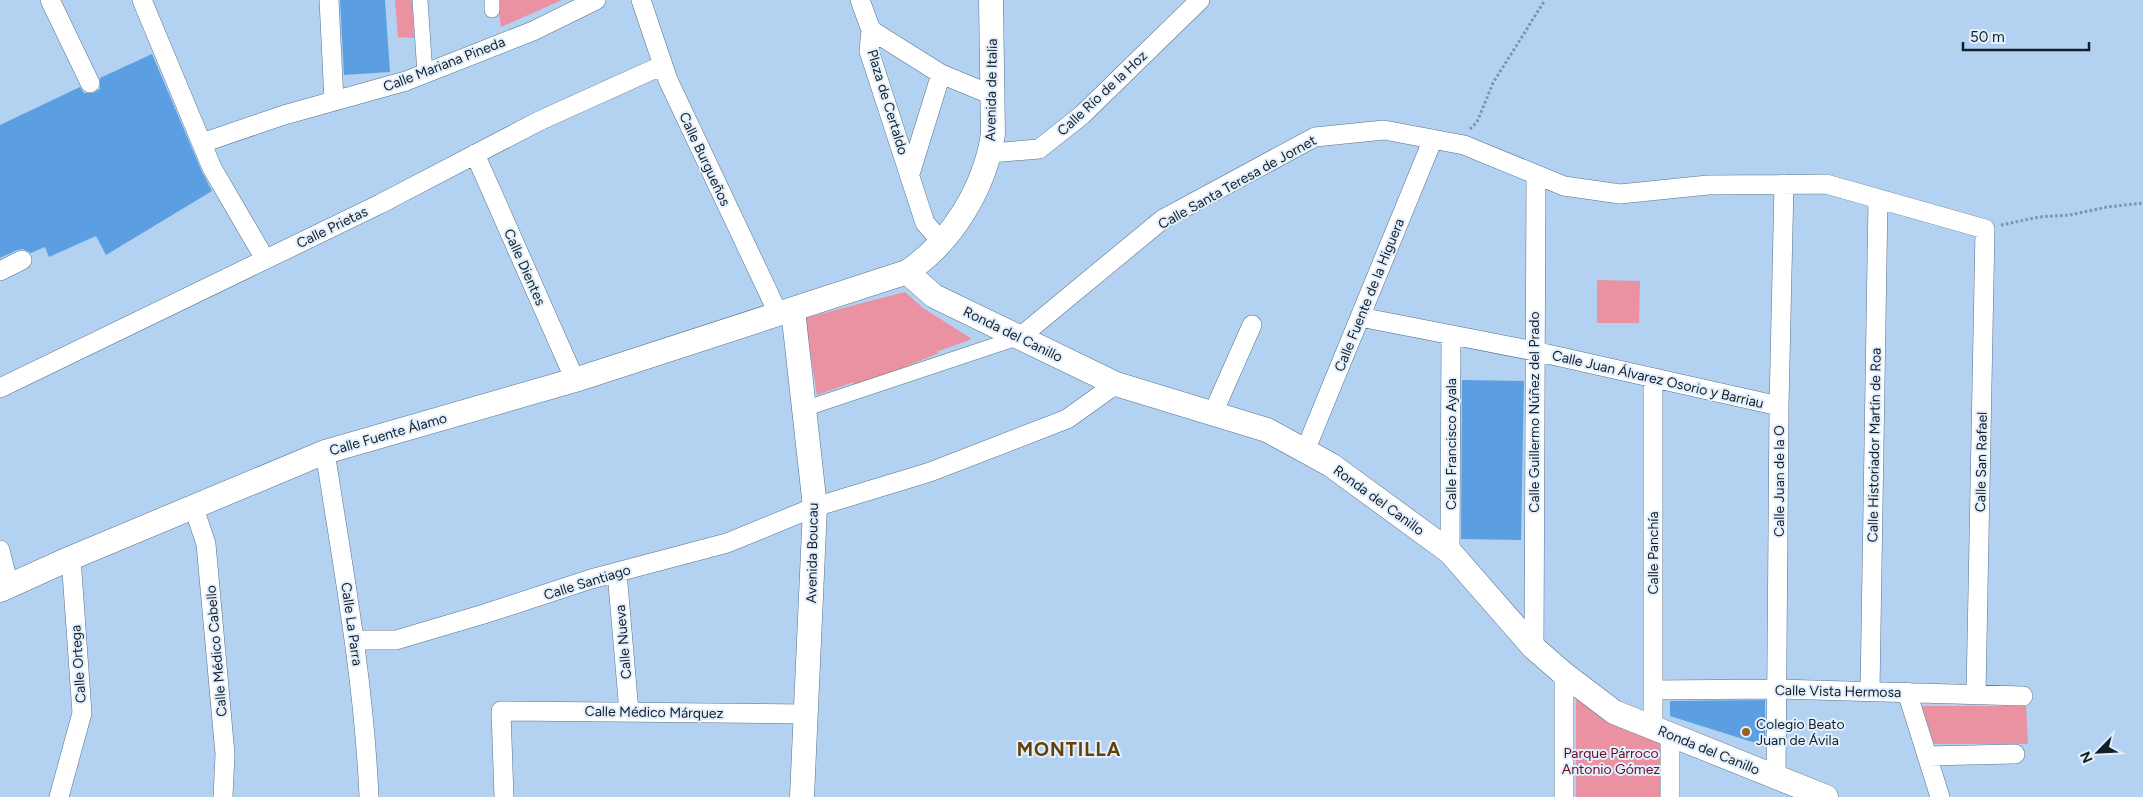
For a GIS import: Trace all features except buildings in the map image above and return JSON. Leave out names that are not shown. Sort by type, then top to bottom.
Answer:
[{"type":"street","points":[[50,0],[90,82]]},
{"type":"street","points":[[142,0],[212,168],[265,259]]},
{"type":"street","points":[[329,0],[334,101]]},
{"type":"street","points":[[420,0],[425,74]]},
{"type":"street","name":"Calle Mariana Pineda","points":[[202,143],[284,115],[406,81],[533,31],[596,0]]},
{"type":"street","name":"Calle Burgueños","points":[[641,0],[668,80],[786,311]]},
{"type":"street","name":"Plaza de Certaldo","points":[[860,0],[871,30],[869,51],[926,223],[941,241]]},
{"type":"street","name":"Avenida de Italia","points":[[786,311],[907,272],[920,263],[941,241],[965,209],[982,177],[990,153],[993,134],[991,0]]},
{"type":"street","name":"Calle Río de la Hoz","points":[[990,153],[1040,149],[1082,115],[1200,0]]},
{"type":"street","name":"Plaza de Certaldo","points":[[871,30],[941,74],[992,95]]},
{"type":"street","name":"Calle Prietas","points":[[0,388],[380,204],[539,121],[663,65]]},
{"type":"street","name":"Plaza de Certaldo","points":[[910,174],[941,74]]},
{"type":"street","name":"Calle Santa Teresa de Jornet","points":[[1020,337],[1163,219],[1315,137],[1384,130],[1433,139],[1464,145],[1564,186],[1620,194],[1708,184],[1826,184],[1985,229]]},
{"type":"street","name":"Calle Fuente de la Higuera","points":[[1306,451],[1433,139]]},
{"type":"street","name":"Calle Dientes","points":[[475,154],[575,380]]},
{"type":"street","name":"Calle Guillermo Núñez del Prado","points":[[1534,648],[1536,176]]},
{"type":"street","name":"Calle Juan de la O","points":[[1776,787],[1779,406],[1784,184]]},
{"type":"street","name":"Calle Historiador Martín de Roa","points":[[1870,691],[1878,199]]},
{"type":"street","name":"Calle San Rafael","points":[[1976,694],[1985,229]]},
{"type":"street","points":[[0,271],[22,260]]},
{"type":"street","name":"Ronda del Canillo","points":[[907,272],[934,296],[1116,384],[1267,430],[1331,465],[1450,552],[1534,648],[1564,674],[1614,712],[1662,731],[1776,787],[1826,797]]},
{"type":"street","name":"Calle Fuente Álamo","points":[[4,588],[325,452],[575,380],[786,311]]},
{"type":"street","name":"Avenida Boucau","points":[[786,311],[804,409],[814,507],[802,797]]},
{"type":"street","name":"Calle Juan Álvarez Osorio y Barriau","points":[[1360,317],[1534,351],[1779,406]]},
{"type":"street","points":[[1213,414],[1252,325]]},
{"type":"street","name":"Calle Francisco Ayala","points":[[1450,552],[1451,336]]},
{"type":"street","points":[[804,409],[1020,337]]},
{"type":"street","name":"Calle Panchía","points":[[1653,378],[1653,690],[1662,731],[1670,797]]},
{"type":"street","name":"Calle Santiago","points":[[355,640],[396,640],[617,572],[727,543],[814,507],[930,472],[1067,418],[1116,384]]},
{"type":"street","name":"Calle La Parra","points":[[325,452],[355,640],[366,730],[369,797]]},
{"type":"street","name":"Calle Médico Cabello","points":[[194,508],[206,544],[225,754],[223,797]]},
{"type":"street","points":[[0,550],[4,588]]},
{"type":"street","name":"Calle Ortega","points":[[59,797],[82,713],[71,558]]},
{"type":"street","name":"Calle Nueva","points":[[617,572],[629,712]]},
{"type":"street","points":[[1564,674],[1564,797]]},
{"type":"street","name":"Calle Vista Hermosa","points":[[1653,690],[1778,689],[2024,696]]},
{"type":"street","points":[[1907,692],[1940,797]]},
{"type":"street","name":"Calle Médico Márquez","points":[[504,797],[501,711],[806,714]]},
{"type":"street","points":[[1927,756],[2015,754]]},
{"type":"path","points":[[1454,143],[1477,122],[1493,83],[1545,0]]},
{"type":"path","points":[[1985,229],[2039,216],[2070,215],[2107,207],[2143,203]]},
{"type":"green space","points":[[395,0],[412,0],[414,38],[398,37]]},
{"type":"green space","points":[[497,0],[562,0],[501,27]]},
{"type":"green space","points":[[1597,280],[1640,281],[1639,323],[1597,323]]},
{"type":"green space","points":[[905,292],[923,308],[972,339],[936,352],[939,353],[851,389],[854,382],[817,395],[805,318]]},
{"type":"green space","name":"Parque Párroco Antonio Gómez","points":[[1576,694],[1662,742],[1661,797],[1576,797]]},
{"type":"green space","points":[[1922,706],[2026,706],[2028,744],[1934,744]]},
{"type":"place","name":"Colegio Beato Juan de Ávila","points":[[1746,732]]},
{"type":"district","name":"MONTILLA","points":[[1069,749]]}]
